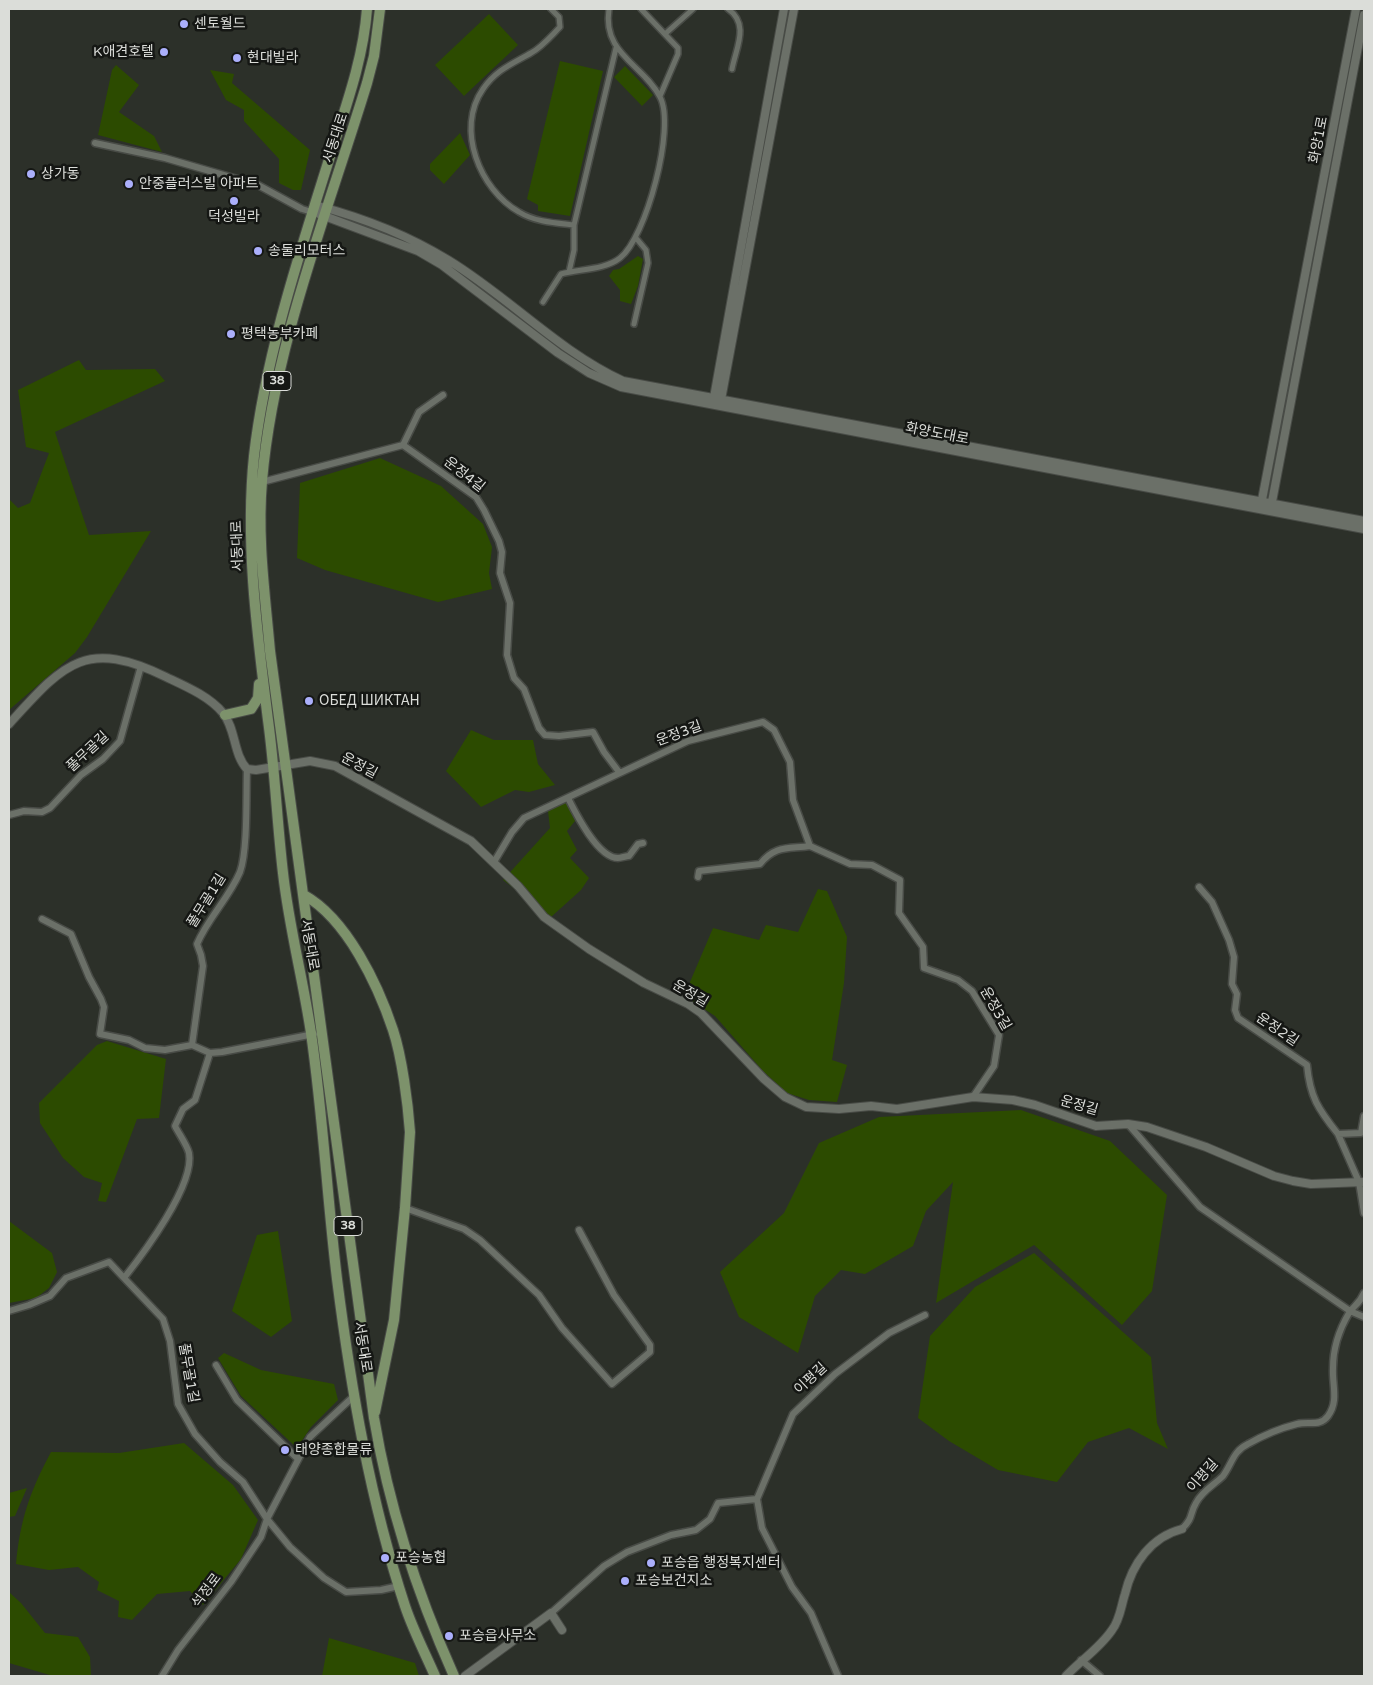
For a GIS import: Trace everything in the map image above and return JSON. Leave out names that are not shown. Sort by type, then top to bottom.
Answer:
[{"type":"main road","name":"서동대로","points":[[367,9],[358,64],[314,208],[267,380],[254,458],[251,496],[251,540],[262,676],[274,768],[283,875],[311,1035],[327,1156],[337,1279],[364,1451],[376,1504],[406,1610],[435,1676]]},
{"type":"main road","name":"서동대로","points":[[380,9],[374,56],[367,83],[285,350],[266,442],[260,527],[270,651],[323,1033],[328,1089],[379,1451],[401,1539],[428,1616],[454,1676]]},
{"type":"main road","points":[[225,715],[251,709],[258,698],[259,684],[262,676]]},
{"type":"main road","name":"서동대로","points":[[304,896],[317,903],[329,914],[352,943],[378,993],[394,1032],[410,1132],[394,1320],[374,1418]]},
{"type":"street","points":[[551,9],[559,17],[560,27],[541,46],[498,71],[481,91],[474,110],[472,141],[475,157],[488,183],[509,206],[533,218],[574,224]]},
{"type":"street","points":[[543,302],[561,274],[618,260],[636,238],[644,221],[663,140],[666,122],[664,105],[660,96],[616,48],[609,30],[609,9]]},
{"type":"street","points":[[641,9],[678,48],[678,54],[660,96]]},
{"type":"street","points":[[665,34],[693,9]]},
{"type":"street","points":[[728,9],[740,20],[741,30],[732,69]]},
{"type":"street","points":[[717,402],[784,9]]},
{"type":"street","points":[[717,402],[794,9]]},
{"type":"street","name":"화양1로","points":[[1261,505],[1356,9]]},
{"type":"street","name":"화양1로","points":[[1271,507],[1364,15]]},
{"type":"street","points":[[569,272],[574,250],[574,224],[616,48]]},
{"type":"street","points":[[95,144],[165,158],[258,185],[302,209],[314,208],[327,212]]},
{"type":"street","name":"화양도대로","points":[[327,212],[401,235],[440,255],[527,317],[562,345],[623,381],[717,402]]},
{"type":"street","name":"화양도대로","points":[[327,212],[418,251],[442,265],[558,353],[589,373],[621,387],[717,402],[1261,505],[1364,529]]},
{"type":"street","points":[[634,324],[648,263],[646,250],[636,238]]},
{"type":"street","points":[[262,482],[402,445],[419,412],[443,395]]},
{"type":"street","name":"운정4길","points":[[402,445],[476,497],[500,541],[502,552],[500,573],[510,603],[507,655],[514,678],[524,689],[539,728],[545,735],[559,736],[593,732],[604,752],[619,772]]},
{"type":"street","name":"화양도대로","points":[[1271,507],[1364,521]]},
{"type":"street","points":[[9,724],[48,682],[66,667],[81,660],[112,658],[141,666],[197,693],[225,715],[240,757],[247,768],[256,770],[274,768]]},
{"type":"street","name":"풀무골길","points":[[9,815],[24,811],[42,812],[50,808],[81,775],[103,759],[120,741],[141,666]]},
{"type":"street","name":"운정3길","points":[[494,862],[512,832],[524,818],[688,741],[763,722],[774,730],[790,762],[793,800],[810,846]]},
{"type":"street","name":"운정길","points":[[274,768],[310,762],[335,766],[471,841],[494,862],[544,917],[612,963],[702,1013],[764,1080],[785,1097],[806,1107],[839,1109],[871,1106],[897,1109],[973,1097],[1013,1100],[1035,1105],[1096,1126],[1128,1124],[1148,1127],[1274,1176],[1293,1181],[1311,1184],[1362,1182]]},
{"type":"street","name":"풀무골1길","points":[[192,1045],[203,966],[196,944],[205,925],[224,899],[240,871],[244,852],[247,768]]},
{"type":"street","points":[[568,798],[588,834],[606,854],[616,858],[629,856],[638,844],[642,843]]},
{"type":"street","name":"운정3길","points":[[698,877],[699,871],[708,869],[760,864],[768,853],[776,849],[810,846],[850,864],[872,865],[900,880],[899,913],[923,947],[924,968],[958,980],[972,991],[999,1035],[999,1046],[994,1066],[973,1097]]},
{"type":"street","name":"운정2길","points":[[1199,887],[1212,902],[1229,940],[1234,957],[1232,984],[1237,994],[1235,1010],[1238,1018],[1306,1065],[1310,1093],[1322,1114],[1338,1134],[1362,1182]]},
{"type":"street","points":[[42,919],[71,934],[104,1007],[100,1034],[128,1040],[145,1048],[165,1050],[192,1045],[210,1053],[323,1033]]},
{"type":"street","points":[[124,1278],[149,1246],[174,1203],[186,1175],[189,1154],[175,1126],[183,1109],[195,1100],[210,1053]]},
{"type":"street","points":[[1338,1134],[1361,1133],[1364,1116]]},
{"type":"street","points":[[1128,1124],[1200,1207],[1350,1311],[1364,1317]]},
{"type":"street","points":[[1362,1182],[1364,1213]]},
{"type":"street","points":[[405,1208],[464,1229],[480,1240],[539,1295],[562,1328],[612,1384],[650,1352],[650,1345],[614,1295],[579,1230]]},
{"type":"street","name":"풀무골1길","points":[[9,1311],[50,1296],[66,1278],[110,1262],[163,1319],[170,1341],[178,1404],[196,1434],[220,1462],[243,1482],[267,1519],[290,1547],[324,1578],[346,1592],[381,1590],[399,1586]]},
{"type":"street","name":"이평길","points":[[1066,1676],[1112,1630],[1118,1620],[1134,1568],[1146,1550],[1170,1532],[1182,1529],[1192,1519],[1195,1504],[1202,1494],[1223,1476],[1233,1454],[1246,1444],[1298,1423],[1318,1424],[1326,1419],[1334,1408],[1335,1401],[1333,1368],[1335,1348],[1350,1311],[1359,1305],[1364,1293]]},
{"type":"street","name":"이평길","points":[[757,1499],[793,1414],[835,1374],[889,1333],[925,1315]]},
{"type":"street","points":[[216,1365],[237,1400],[298,1459]]},
{"type":"street","points":[[267,1519],[310,1437],[355,1395]]},
{"type":"street","points":[[466,1676],[551,1613],[604,1566],[627,1552],[672,1535],[696,1530],[710,1519],[718,1503],[757,1499],[762,1528],[792,1587],[811,1613],[838,1676]]},
{"type":"street","name":"석정로","points":[[162,1676],[178,1650],[231,1582],[261,1537],[267,1519]]},
{"type":"street","points":[[551,1613],[562,1630]]},
{"type":"street","points":[[1081,1660],[1100,1676]]},
{"type":"green space","points":[[489,14],[518,45],[464,96],[435,65]]},
{"type":"green space","points":[[560,61],[603,71],[570,216],[538,211],[538,205],[527,199]]},
{"type":"green space","points":[[116,65],[139,85],[119,112],[154,136],[162,152],[98,135],[112,70]]},
{"type":"green space","points":[[625,66],[653,95],[642,106],[614,77]]},
{"type":"green space","points":[[210,70],[234,74],[232,83],[310,150],[301,190],[293,190],[279,183],[279,159],[244,121],[244,110],[226,100]]},
{"type":"green space","points":[[460,133],[470,155],[444,184],[430,170],[430,164]]},
{"type":"green space","points":[[638,256],[643,259],[638,286],[631,304],[620,301],[620,290],[609,276],[613,270],[619,269]]},
{"type":"green space","points":[[79,360],[86,370],[155,369],[165,381],[55,432],[89,535],[151,531],[87,637],[75,653],[9,710],[9,499],[18,508],[30,503],[49,453],[26,447],[18,390]]},
{"type":"green space","points":[[380,458],[441,486],[483,524],[492,547],[489,573],[492,589],[438,602],[325,570],[297,558],[300,483]]},
{"type":"green space","points":[[471,730],[494,740],[533,740],[538,764],[555,785],[529,792],[515,790],[481,807],[446,771]]},
{"type":"green space","points":[[566,802],[575,821],[567,831],[577,850],[570,858],[589,878],[581,890],[551,917],[503,880],[550,828],[548,811]]},
{"type":"green space","points":[[818,889],[827,891],[847,937],[844,983],[832,1060],[847,1065],[837,1102],[809,1100],[787,1093],[763,1071],[715,1016],[684,996],[713,928],[759,940],[766,925],[798,932]]},
{"type":"green space","points":[[107,1041],[166,1059],[159,1118],[137,1119],[106,1202],[98,1201],[102,1183],[84,1177],[63,1158],[40,1123],[39,1103],[97,1045]]},
{"type":"green space","points":[[1021,1110],[1110,1141],[1167,1195],[1152,1291],[1122,1325],[1034,1245],[936,1303],[953,1182],[926,1211],[913,1246],[865,1274],[841,1270],[815,1296],[798,1353],[739,1317],[720,1272],[784,1213],[819,1143],[879,1117]]},
{"type":"green space","points":[[9,1221],[52,1253],[57,1272],[49,1288],[36,1298],[9,1303]]},
{"type":"green space","points":[[278,1231],[292,1321],[271,1337],[232,1311],[257,1235]]},
{"type":"green space","points":[[1034,1253],[1151,1357],[1157,1423],[1168,1449],[1129,1428],[1088,1442],[1057,1482],[998,1470],[949,1441],[918,1418],[930,1336],[975,1287]]},
{"type":"green space","points":[[224,1353],[261,1370],[334,1384],[338,1400],[311,1427],[297,1448],[241,1396],[218,1358]]},
{"type":"green space","points":[[184,1443],[233,1485],[258,1520],[241,1559],[203,1605],[190,1591],[157,1594],[132,1620],[118,1617],[119,1601],[97,1590],[99,1582],[78,1567],[49,1570],[16,1564],[20,1533],[27,1506],[51,1452],[119,1453]]},
{"type":"green space","points":[[27,1488],[15,1516],[9,1517],[9,1493]]},
{"type":"green space","points":[[9,1592],[21,1603],[45,1633],[78,1637],[90,1657],[91,1676],[53,1676],[9,1663]]},
{"type":"green space","points":[[329,1638],[415,1663],[419,1676],[322,1676]]},
{"type":"place","name":"센토월드","points":[[184,24]]},
{"type":"place","name":"K애견호텔","points":[[164,52]]},
{"type":"place","name":"현대빌라","points":[[237,58]]},
{"type":"place","name":"상가동","points":[[31,174]]},
{"type":"place","name":"안중플러스빌 아파트","points":[[129,184]]},
{"type":"place","name":"덕성빌라","points":[[234,201]]},
{"type":"place","name":"송둘리모터스","points":[[258,251]]},
{"type":"place","name":"평택농부카페","points":[[231,334]]},
{"type":"place","name":"ОБЕД ШИКТАН","points":[[309,701]]},
{"type":"place","name":"태양종합물류","points":[[285,1450]]},
{"type":"place","name":"포승농협","points":[[385,1558]]},
{"type":"place","name":"포승읍 행정복지센터","points":[[651,1563]]},
{"type":"place","name":"포승보건지소","points":[[625,1581]]},
{"type":"place","name":"포승읍사무소","points":[[449,1636]]}]
